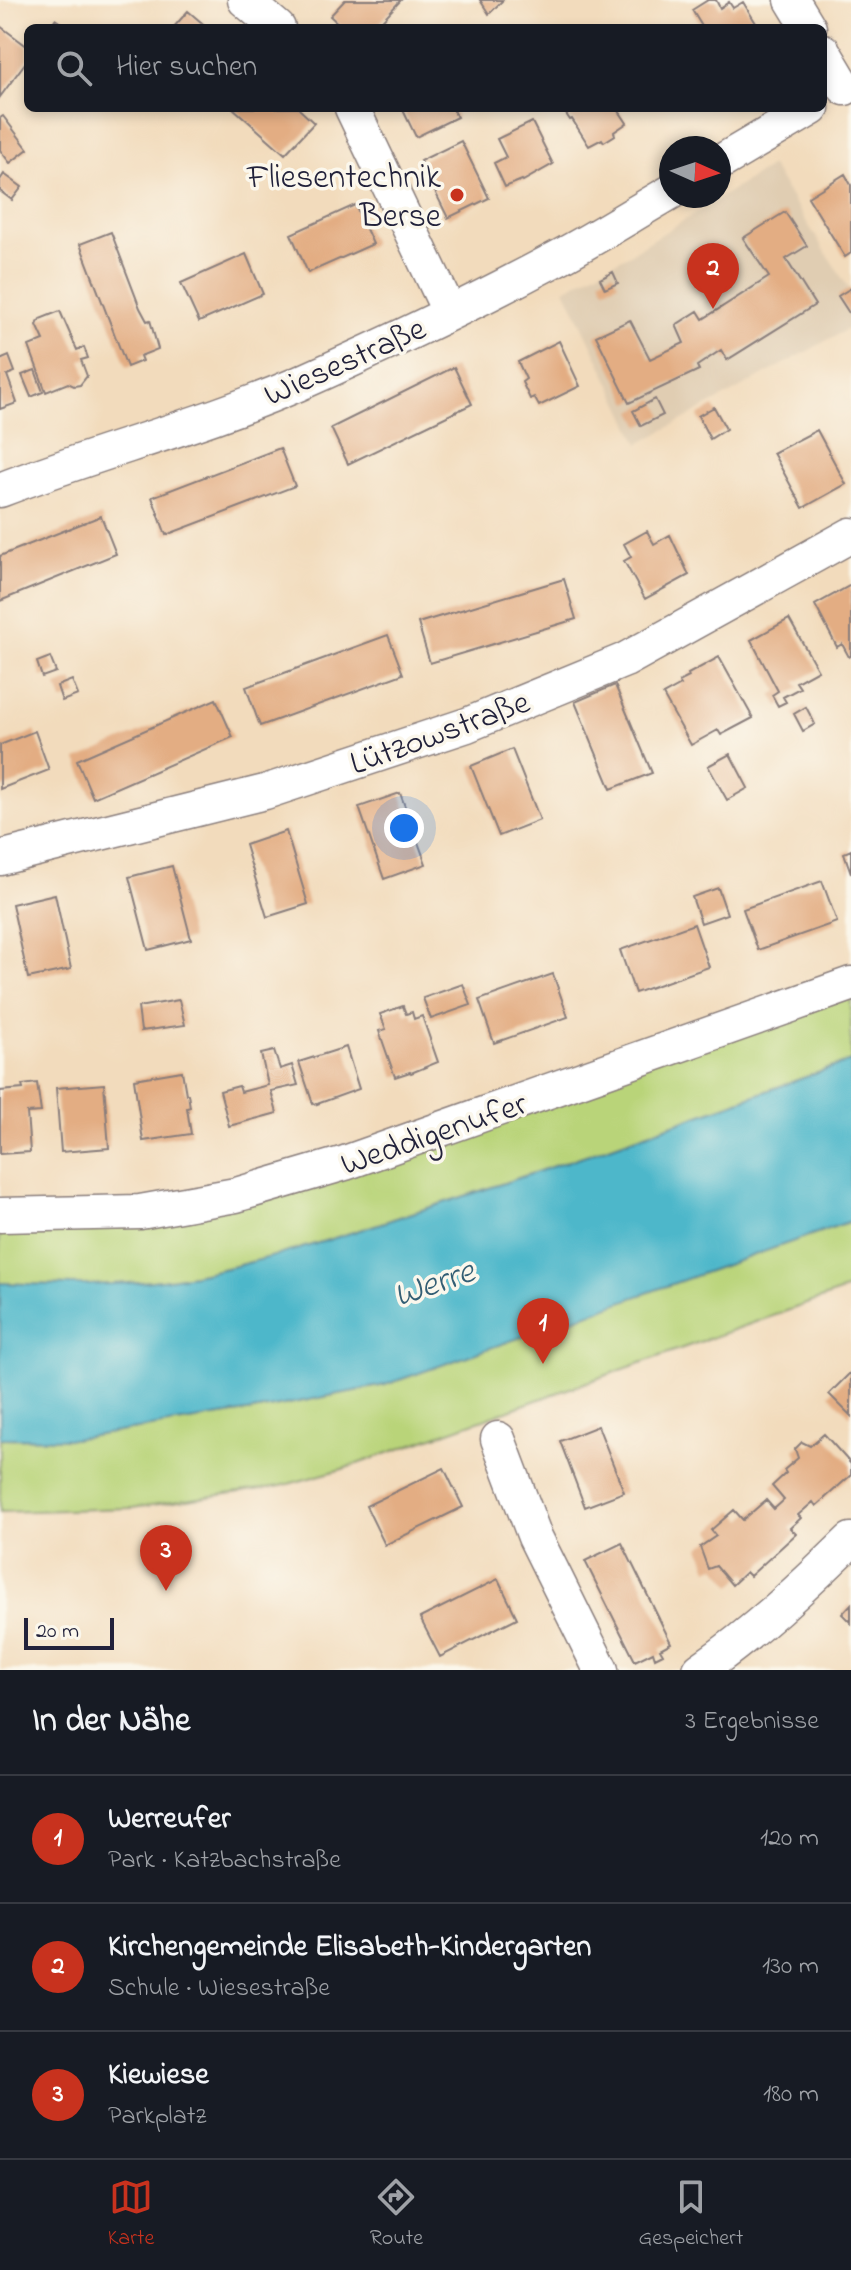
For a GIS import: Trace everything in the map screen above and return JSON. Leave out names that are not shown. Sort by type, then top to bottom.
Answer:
[{"type":"street","points":[[245,0],[273,24]]},
{"type":"street","points":[[792,0],[807,24]]},
{"type":"street","points":[[827,61],[840,92]]},
{"type":"street","points":[[354,112],[450,313]]},
{"type":"street","points":[[731,156],[805,112]]},
{"type":"street","name":"Wiesestraße","points":[[0,490],[230,411],[297,384],[450,313],[552,261],[659,199]]},
{"type":"street","name":"Lützowstraße","points":[[0,858],[265,792],[467,725],[625,660],[851,535]]},
{"type":"street","name":"Weddigenufer","points":[[0,1215],[140,1212],[236,1195],[345,1163],[851,984]]},
{"type":"street","points":[[498,1439],[535,1537],[601,1670]]},
{"type":"street","points":[[700,1670],[791,1598],[851,1540]]},
{"type":"shaded area","points":[[771,166],[851,292],[851,327],[639,444],[565,289],[628,255],[704,208],[731,208],[731,191]]},
{"type":"green space","points":[[851,996],[851,1061],[520,1178],[302,1248],[194,1275],[97,1285],[0,1283],[0,1227],[119,1226]]},
{"type":"green space","points":[[851,1221],[851,1288],[346,1468],[281,1486],[132,1508],[0,1512],[0,1438],[73,1439],[253,1411],[385,1385]]},
{"type":"water","name":"Werre","points":[[851,1061],[851,1221],[385,1385],[253,1411],[73,1439],[0,1438],[0,1283],[73,1285],[146,1282],[248,1263],[520,1178]]},
{"type":"building","points":[[345,0],[401,0],[379,24],[339,24],[330,16]]},
{"type":"building","points":[[480,0],[503,0],[489,14]]},
{"type":"building","points":[[708,0],[716,0],[720,8],[729,2],[733,8],[743,2],[757,24],[701,24],[692,10]]},
{"type":"building","points":[[188,11],[203,24],[177,24]]},
{"type":"building","points":[[0,26],[24,44],[24,64],[0,97]]},
{"type":"building","points":[[238,112],[302,112],[314,123],[285,154]]},
{"type":"building","points":[[404,112],[454,112],[457,117],[416,137]]},
{"type":"building","points":[[565,112],[620,112],[627,123],[604,142],[602,139],[589,146]]},
{"type":"building","points":[[3,116],[28,149],[10,163],[0,150],[0,118]]},
{"type":"building","points":[[532,122],[553,164],[505,187],[494,163],[506,157],[497,139]]},
{"type":"building","points":[[461,141],[489,198],[448,218],[420,161]]},
{"type":"building","points":[[4,174],[22,187],[12,200],[0,191],[0,180]]},
{"type":"building","points":[[845,174],[851,185],[851,253],[845,257],[808,197]]},
{"type":"building","points":[[355,205],[373,244],[308,273],[291,234]]},
{"type":"building","points":[[785,212],[807,246],[786,259],[815,305],[727,360],[721,350],[697,366],[699,370],[629,403],[596,336],[630,320],[650,359],[684,343],[676,325],[698,311],[703,319],[769,277],[743,238]]},
{"type":"building","points":[[111,232],[140,308],[147,321],[150,320],[158,349],[140,356],[142,361],[127,367],[80,244]]},
{"type":"building","points":[[246,254],[263,294],[199,322],[181,283]]},
{"type":"building","points":[[613,272],[618,283],[605,289],[600,279]]},
{"type":"building","points":[[851,288],[851,316],[838,296]]},
{"type":"building","points":[[60,311],[77,350],[84,347],[88,358],[81,360],[87,376],[80,385],[68,383],[46,392],[29,346],[44,340],[37,325],[40,319]]},
{"type":"building","points":[[559,341],[580,386],[539,406],[534,397],[530,399],[518,362]]},
{"type":"building","points":[[9,356],[15,372],[7,375],[17,403],[0,409],[0,360]]},
{"type":"building","points":[[454,367],[472,404],[348,464],[331,428]]},
{"type":"building","points":[[35,370],[43,392],[31,397],[22,375]]},
{"type":"building","points":[[655,399],[663,415],[641,426],[633,411]]},
{"type":"building","points":[[714,407],[726,429],[710,439],[698,416]]},
{"type":"building","points":[[817,430],[846,484],[803,508],[773,453]]},
{"type":"building","points":[[280,448],[295,486],[166,535],[152,497]]},
{"type":"building","points":[[101,516],[116,554],[0,601],[0,556]]},
{"type":"building","points":[[647,531],[654,544],[670,535],[689,575],[645,599],[624,561],[631,557],[624,544]]},
{"type":"building","points":[[564,579],[576,619],[430,663],[418,623]]},
{"type":"building","points":[[851,585],[849,657],[842,644],[837,647],[815,605]]},
{"type":"building","points":[[789,619],[818,670],[796,682],[800,688],[783,697],[786,702],[778,706],[772,695],[778,691],[751,640]]},
{"type":"building","points":[[388,635],[403,674],[260,726],[246,687]]},
{"type":"building","points":[[50,657],[56,672],[42,677],[37,662]]},
{"type":"building","points":[[719,657],[753,718],[721,735],[718,730],[691,745],[663,695],[681,685],[679,682],[689,677],[688,674]]},
{"type":"building","points":[[72,680],[78,695],[62,701],[57,686]]},
{"type":"building","points":[[615,685],[652,773],[611,789],[575,702]]},
{"type":"building","points":[[216,699],[233,737],[93,798],[77,760]]},
{"type":"building","points":[[806,707],[815,724],[803,731],[794,714]]},
{"type":"building","points":[[35,731],[49,770],[0,789],[0,745]]},
{"type":"building","points":[[512,749],[540,820],[499,836],[471,766]]},
{"type":"building","points":[[730,754],[748,788],[727,800],[708,766]]},
{"type":"building","points":[[400,793],[426,864],[384,879],[359,807]]},
{"type":"building","points":[[286,831],[308,904],[267,917],[245,845]]},
{"type":"building","points":[[851,850],[851,873],[844,853]]},
{"type":"building","points":[[172,866],[191,939],[148,950],[129,877]]},
{"type":"building","points":[[822,881],[837,922],[758,950],[743,909]]},
{"type":"building","points":[[718,888],[727,914],[701,923],[692,897]]},
{"type":"building","points":[[55,894],[71,969],[28,978],[12,904]]},
{"type":"building","points":[[694,924],[709,967],[635,993],[620,950]]},
{"type":"building","points":[[553,974],[568,1017],[494,1043],[479,1000]]},
{"type":"building","points":[[463,984],[471,1005],[431,1019],[423,998]]},
{"type":"building","points":[[179,1000],[185,1025],[141,1031],[138,1007]]},
{"type":"building","points":[[403,1006],[406,1014],[412,1012],[414,1019],[422,1016],[438,1062],[395,1077],[379,1031],[386,1029],[380,1014]]},
{"type":"building","points":[[346,1047],[359,1089],[313,1104],[299,1062]]},
{"type":"building","points":[[274,1051],[280,1069],[292,1065],[298,1085],[271,1091],[277,1113],[229,1126],[220,1091],[239,1086],[241,1092],[268,1085],[261,1054]]},
{"type":"building","points":[[182,1071],[190,1107],[187,1108],[191,1134],[143,1141],[134,1079]]},
{"type":"building","points":[[37,1083],[41,1112],[27,1113],[30,1152],[0,1154],[0,1091],[23,1089],[22,1085]]},
{"type":"building","points":[[104,1084],[109,1148],[61,1152],[56,1088]]},
{"type":"building","points":[[851,1372],[851,1416],[829,1394]]},
{"type":"building","points":[[598,1426],[624,1492],[585,1507],[560,1441]]},
{"type":"building","points":[[824,1434],[851,1464],[851,1475],[816,1506],[813,1502],[798,1515],[801,1518],[790,1528],[796,1534],[750,1576],[746,1572],[732,1585],[716,1566],[708,1569],[700,1547],[716,1536],[711,1530],[734,1510],[743,1520],[766,1500],[774,1509],[784,1500],[772,1486],[798,1458],[795,1449],[802,1442],[810,1446]]},
{"type":"building","points":[[444,1468],[463,1507],[385,1545],[366,1506]]},
{"type":"building","points":[[622,1543],[671,1643],[660,1649],[663,1654],[655,1658],[653,1652],[635,1661],[585,1561]]},
{"type":"building","points":[[498,1579],[517,1618],[440,1657],[420,1618]]},
{"type":"building","points":[[851,1604],[851,1623],[842,1614]]},
{"type":"place","name":"Fliesentechnik Berse","points":[[457,195]]},
{"type":"place","name":"Kirchengemeinde Elisabeth-Kindergarten","points":[[713,309]]},
{"type":"place","name":"Werreufer","points":[[543,1364]]},
{"type":"place","name":"Kiewiese","points":[[166,1591]]}]
